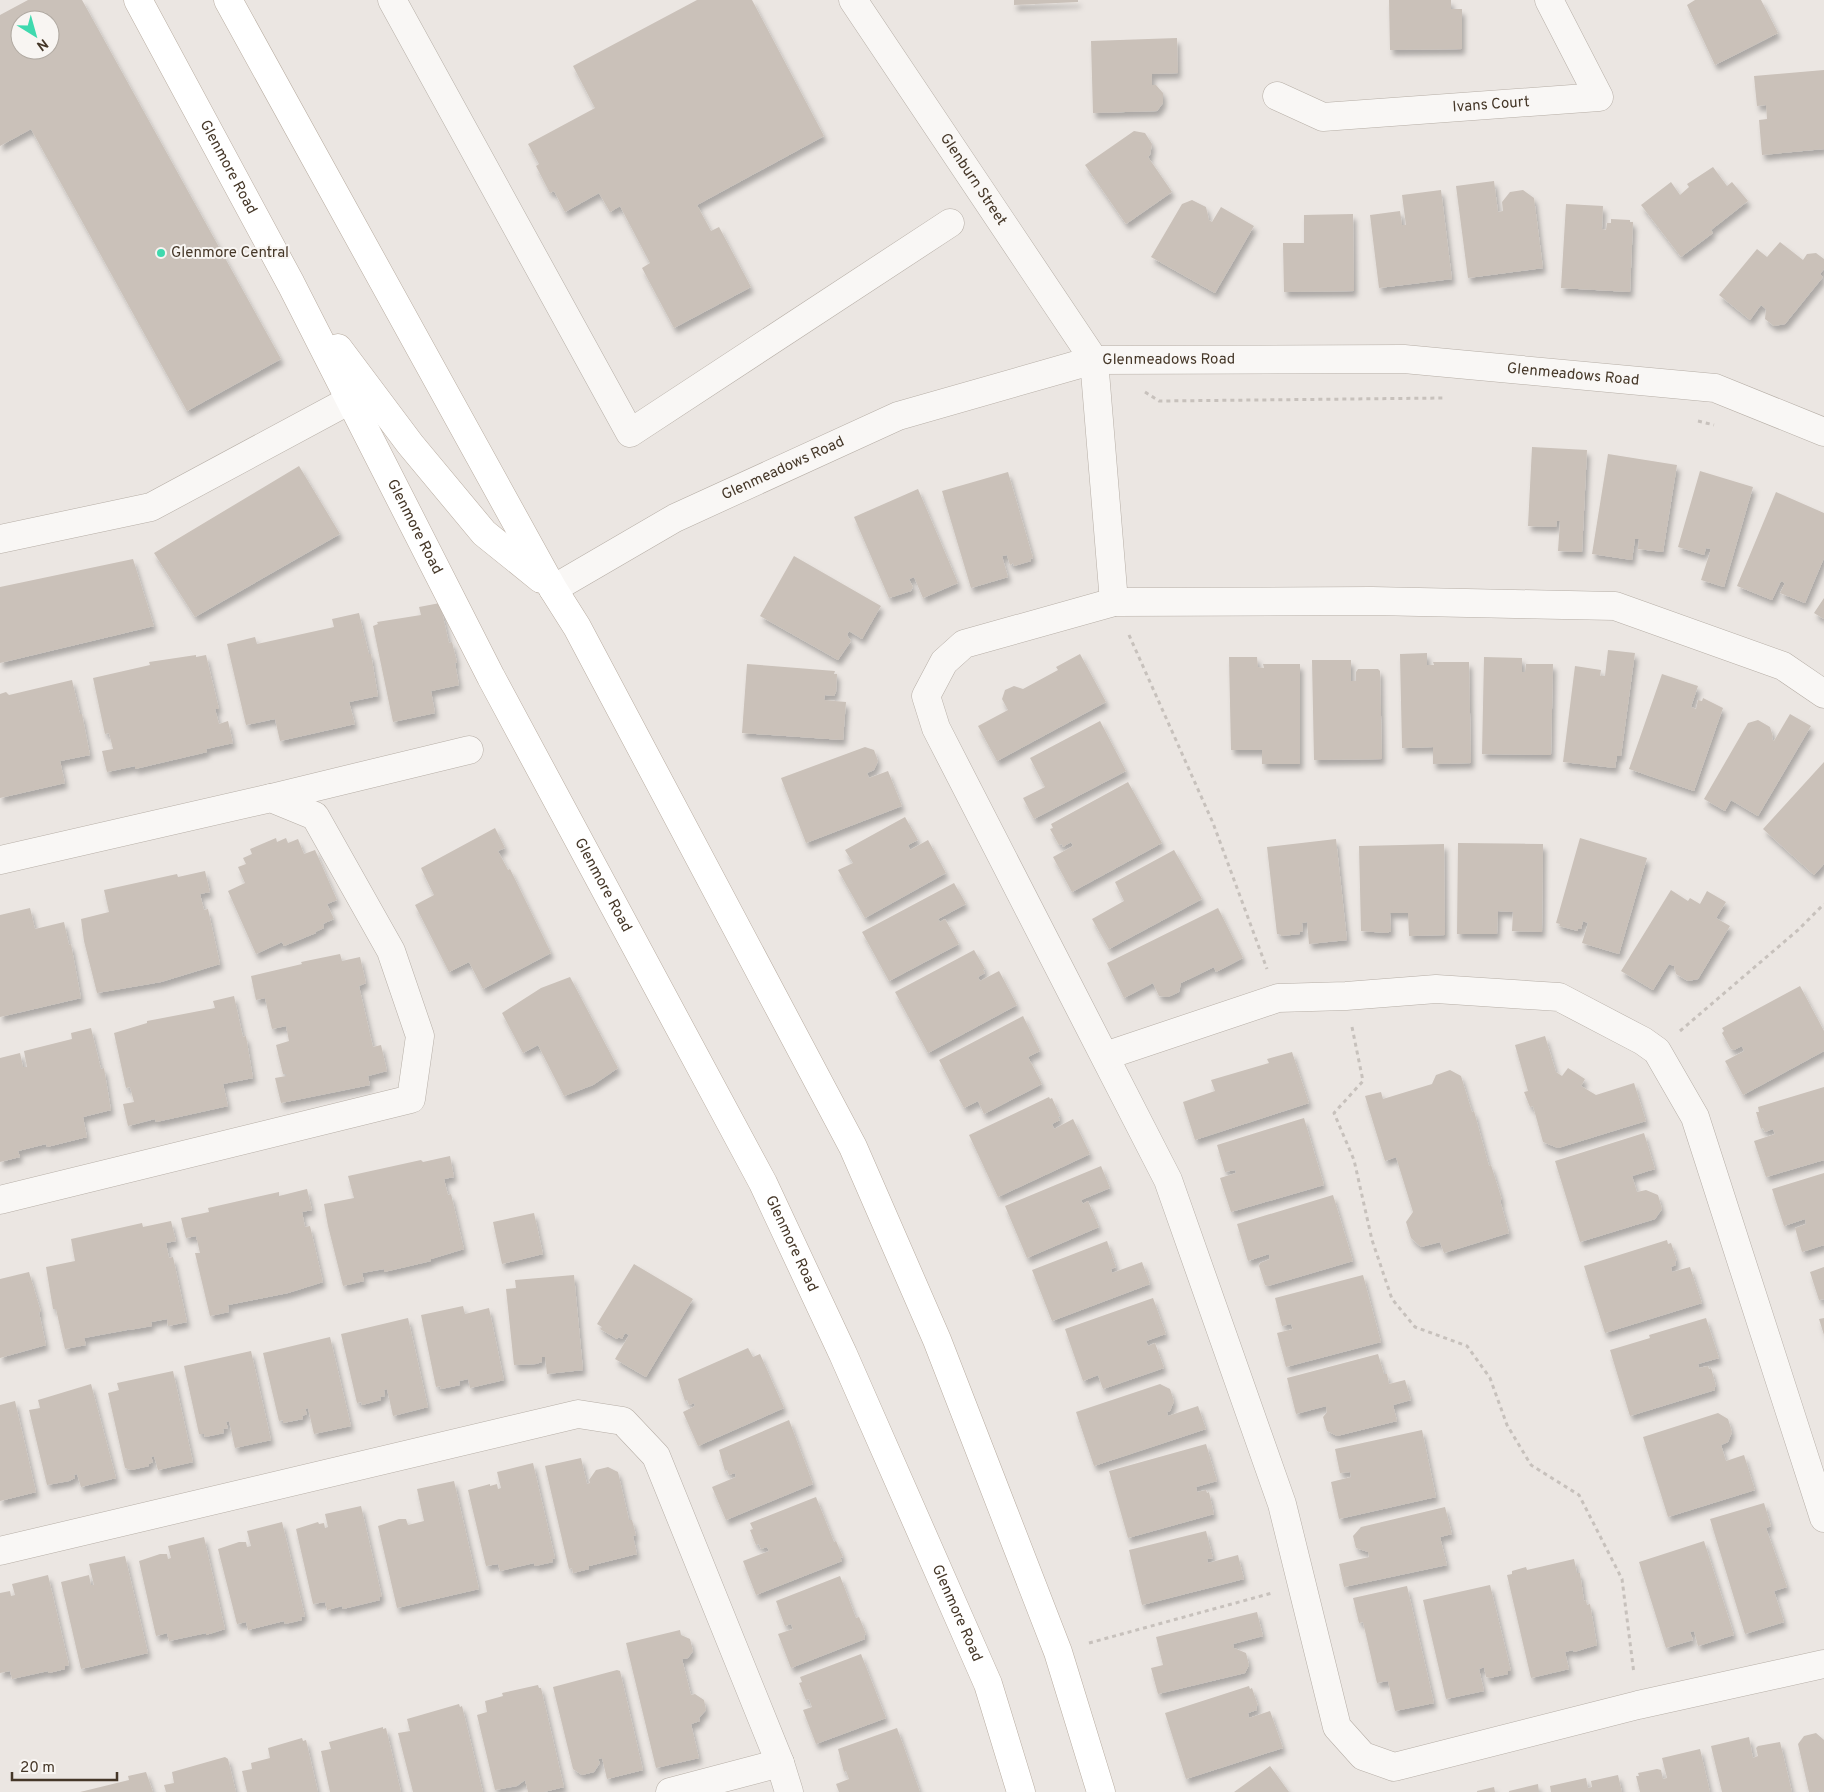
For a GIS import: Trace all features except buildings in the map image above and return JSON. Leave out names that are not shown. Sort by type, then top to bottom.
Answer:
[{"type":"main road","name":"Glenmore Road","points":[[138,0],[291,284],[491,677],[763,1183],[846,1363],[988,1684],[1021,1792]]},
{"type":"main road","points":[[228,0],[553,588],[577,627],[853,1148],[937,1340],[1058,1652],[1101,1792]]},
{"type":"main road","points":[[291,284],[410,444],[484,533],[553,588]]},
{"type":"street","points":[[392,0],[630,433],[950,223]]},
{"type":"street","name":"Glenburn Street","points":[[853,0],[1094,360]]},
{"type":"street","name":"Ivans Court","points":[[1277,96],[1323,117],[1599,97],[1549,0]]},
{"type":"street","name":"Glenmeadows Road","points":[[553,588],[675,518],[898,416],[1094,360],[1404,359],[1715,388],[1824,432]]},
{"type":"street","points":[[1094,360],[1114,602]]},
{"type":"street","points":[[0,539],[151,507],[350,400]]},
{"type":"street","points":[[1824,694],[1783,666],[1615,606],[1372,601],[1114,602],[964,644],[944,662],[926,696],[936,728],[1168,1180],[1282,1504],[1304,1584],[1337,1727],[1363,1756],[1394,1767],[1638,1705],[1824,1664]]},
{"type":"street","points":[[0,860],[271,798],[469,750]]},
{"type":"street","points":[[0,1200],[411,1099],[420,1036],[392,951],[315,816],[271,798]]},
{"type":"street","points":[[1105,1056],[1278,998],[1346,996],[1436,989],[1559,997],[1643,1041],[1657,1051],[1696,1118],[1824,1518]]},
{"type":"street","points":[[0,1551],[578,1414],[623,1421],[656,1456],[780,1763],[789,1792]]},
{"type":"street","points":[[670,1792],[780,1763]]},
{"type":"path","points":[[1142,391],[1158,401],[1456,398]]},
{"type":"path","points":[[1696,421],[1715,425]]},
{"type":"path","points":[[1114,602],[1213,824],[1278,998]]},
{"type":"path","points":[[1657,1051],[1798,930],[1824,904]]},
{"type":"path","points":[[1346,996],[1363,1081],[1334,1113],[1354,1160],[1372,1240],[1392,1299],[1415,1327],[1467,1346],[1490,1378],[1507,1425],[1531,1465],[1579,1495],[1622,1579],[1638,1705]]},
{"type":"path","points":[[1058,1652],[1304,1584]]},
{"type":"place","name":"Glenmore Central","points":[[161,253]]}]
